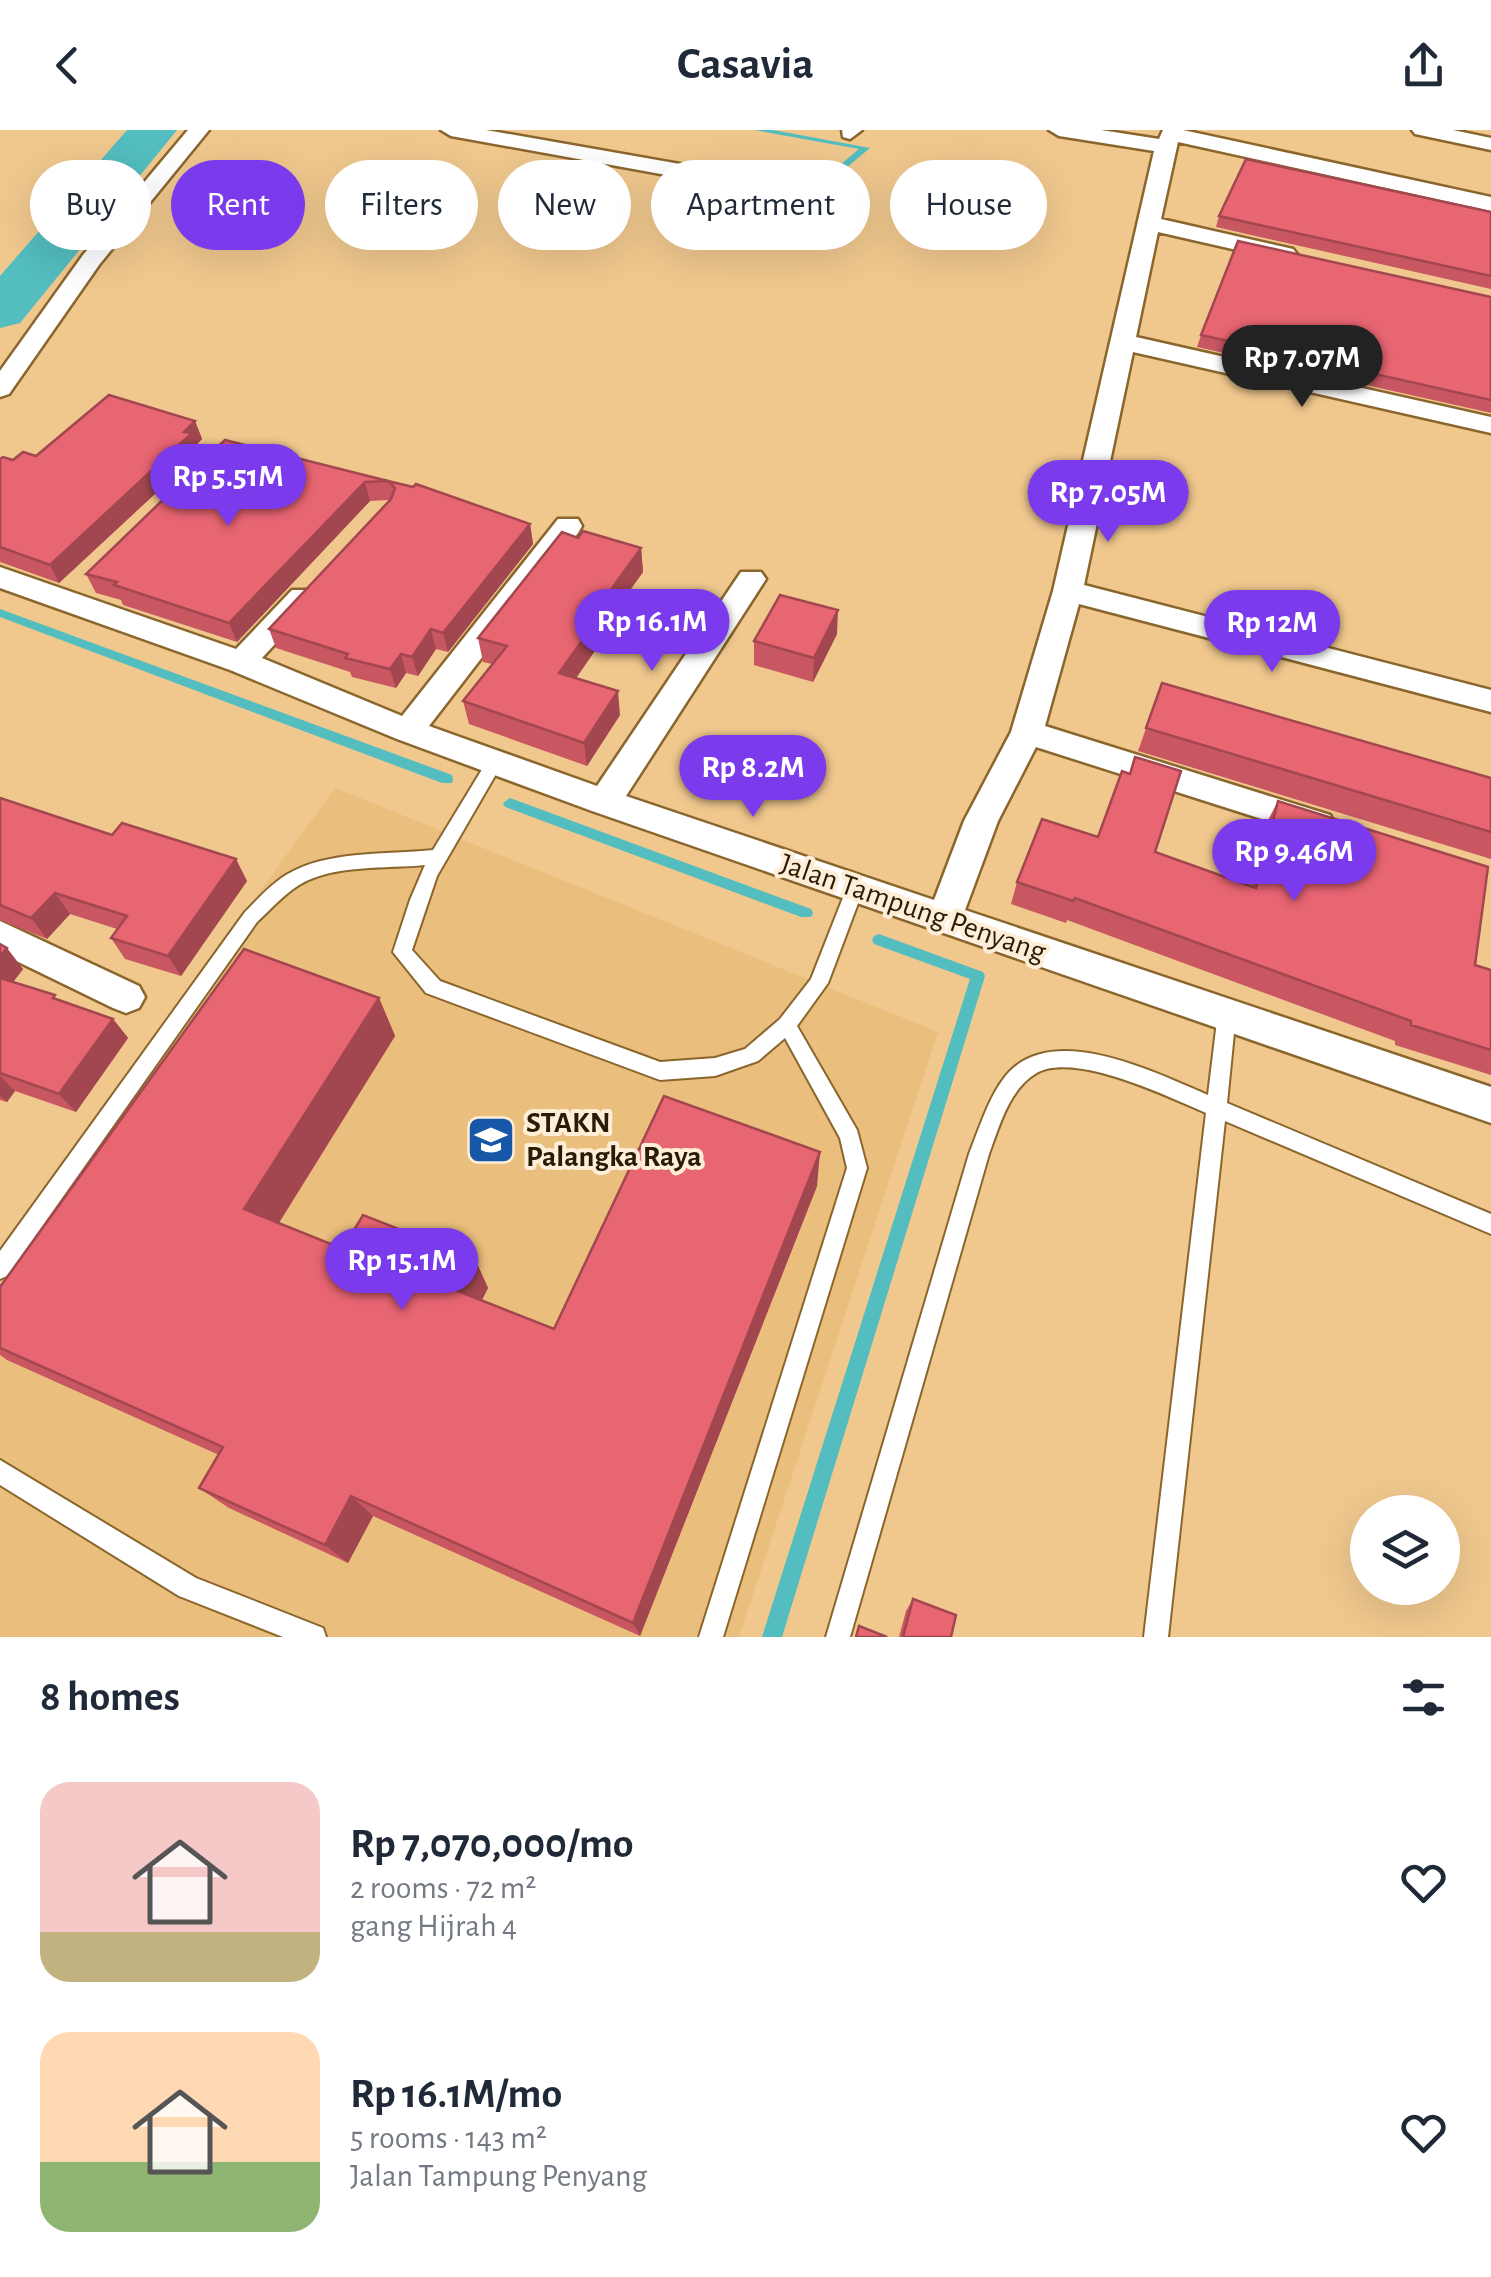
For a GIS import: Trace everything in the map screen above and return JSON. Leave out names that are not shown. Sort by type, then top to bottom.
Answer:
[{"type":"street","points":[[0,389],[91,260],[199,130]]},
{"type":"street","points":[[451,130],[651,166]]},
{"type":"street","points":[[1060,130],[1170,137],[1491,204]]},
{"type":"street","points":[[1422,130],[1491,144]]},
{"type":"street","points":[[944,919],[981,821],[1027,732],[1068,591],[1170,137]]},
{"type":"street","points":[[1151,224],[1302,258]]},
{"type":"street","points":[[1124,342],[1491,425]]},
{"type":"street","points":[[408,732],[568,526]]},
{"type":"street","points":[[66,600],[93,573]]},
{"type":"street","name":"Jalan Tampung Penyang","points":[[0,577],[241,662],[408,732],[604,802],[1491,1105]]},
{"type":"street","points":[[241,662],[319,579]]},
{"type":"street","points":[[604,802],[751,580]]},
{"type":"street","points":[[1068,591],[1491,702]]},
{"type":"street","points":[[1027,732],[1345,832]]},
{"type":"street","points":[[0,936],[126,997]]},
{"type":"lane","points":[[495,762],[434,857],[413,906],[402,952],[433,987],[660,1071],[715,1067],[751,1055],[787,1025],[819,983],[854,890]]},
{"type":"lane","points":[[0,1269],[251,918],[282,888],[300,876],[337,868],[434,857]]},
{"type":"lane","points":[[1156,1637],[1227,1013]]},
{"type":"lane","points":[[711,1637],[857,1168],[850,1136],[787,1025]]},
{"type":"lane","points":[[838,1637],[979,1154],[999,1099],[1021,1070],[1052,1058],[1090,1061],[1130,1072],[1491,1224]]},
{"type":"lane","points":[[0,1472],[188,1587],[314,1637]]},
{"type":"shaded area","name":"STAKN Palangka Raya","points":[[335,788],[938,1032],[739,1637],[0,1637],[0,1249]]},
{"type":"building","points":[[1246,159],[1491,212],[1491,276],[1219,216]]},
{"type":"building","points":[[1238,241],[1491,297],[1491,400],[1201,335]]},
{"type":"building","points":[[109,395],[195,421],[184,432],[192,433],[50,565],[0,547],[0,459],[13,460],[23,452],[36,456]]},
{"type":"building","points":[[225,440],[388,481],[365,482],[229,623],[86,574]]},
{"type":"building","points":[[388,481],[413,487],[416,484],[530,524],[443,633],[431,629],[412,657],[401,654],[390,669],[345,658],[348,654],[269,629],[391,499],[395,488]]},
{"type":"building","points":[[583,531],[641,548],[610,591],[616,593],[559,673],[618,691],[584,743],[463,701],[507,646],[478,638],[562,532],[578,538]]},
{"type":"building","points":[[780,595],[838,610],[814,658],[754,641]]},
{"type":"building","points":[[1162,683],[1491,778],[1491,832],[1146,728]]},
{"type":"building","points":[[1135,757],[1181,771],[1155,852],[1256,888],[1278,801],[1488,867],[1475,965],[1491,970],[1491,1050],[1411,1025],[1411,1021],[1075,898],[1073,901],[1017,882],[1042,819],[1098,837],[1122,771],[1130,774]]},
{"type":"building","points":[[0,798],[112,835],[122,823],[236,859],[168,956],[111,938],[127,916],[55,893],[31,918],[0,905]]},
{"type":"building","points":[[244,949],[379,998],[244,1209],[343,1249],[363,1215],[475,1259],[458,1291],[554,1329],[664,1096],[820,1152],[633,1623],[351,1496],[325,1545],[199,1488],[223,1447],[0,1348],[0,1287]]},
{"type":"building","points":[[0,978],[113,1019],[59,1094],[0,1073]]},
{"type":"building","points":[[913,1599],[956,1615],[951,1637],[903,1637]]},
{"type":"building","points":[[859,1626],[887,1637],[856,1637]]},
{"type":"waterway","points":[[0,311],[153,130]]},
{"type":"waterway","points":[[758,130],[866,148],[852,160]]},
{"type":"waterway","points":[[0,613],[447,779]]},
{"type":"waterway","points":[[510,803],[806,913]]},
{"type":"waterway","points":[[772,1637],[978,976],[879,940]]},
{"type":"place","name":"STAKN Palangka Raya","points":[[491,1140]]}]
